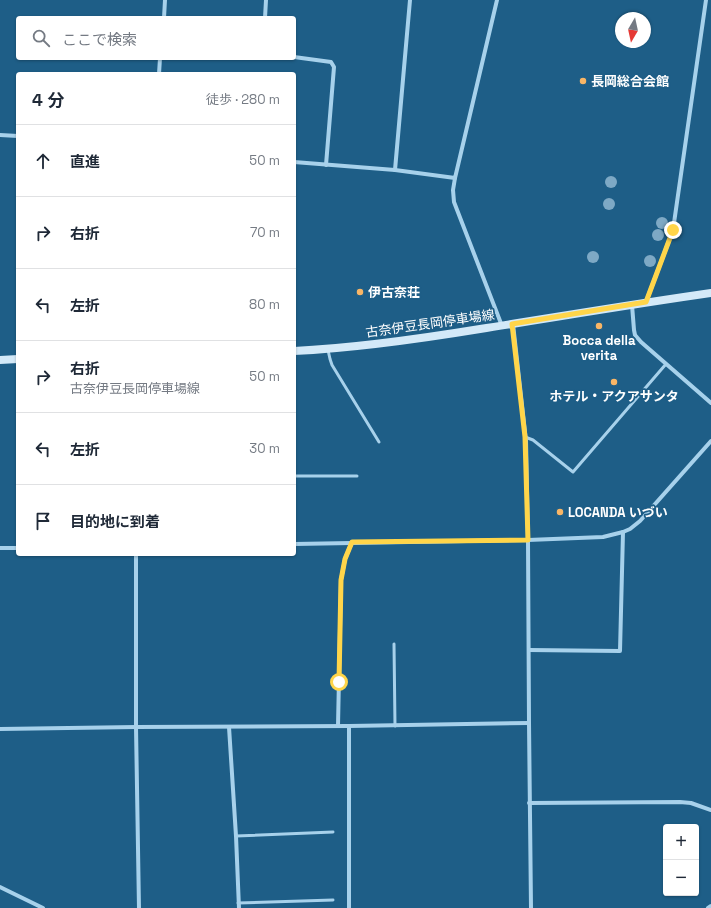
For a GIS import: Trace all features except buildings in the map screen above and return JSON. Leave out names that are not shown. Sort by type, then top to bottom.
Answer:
[{"type":"main road","name":"古奈伊豆長岡停車場線","points":[[296,351],[328,349],[419,338],[711,293]]},
{"type":"main road","points":[[0,360],[16,359]]},
{"type":"street","points":[[164,16],[165,0]]},
{"type":"street","points":[[265,16],[266,0]]},
{"type":"street","points":[[395,170],[410,0]]},
{"type":"street","points":[[497,0],[453,190],[454,202],[502,326]]},
{"type":"street","points":[[646,302],[673,230],[706,0]]},
{"type":"street","points":[[296,58],[331,62],[334,66],[326,165]]},
{"type":"street","points":[[159,72],[160,60]]},
{"type":"street","points":[[0,135],[16,136]]},
{"type":"street","points":[[296,162],[395,170],[455,178]]},
{"type":"street","points":[[632,304],[635,335],[641,342],[711,403]]},
{"type":"street","points":[[512,324],[525,437],[528,540],[530,908]]},
{"type":"street","points":[[296,544],[528,540],[603,536],[623,532],[630,529],[640,521],[711,441]]},
{"type":"street","points":[[528,650],[620,651],[623,532]]},
{"type":"street","points":[[338,726],[341,580],[345,559],[352,542]]},
{"type":"street","points":[[0,548],[16,548]]},
{"type":"street","points":[[136,556],[136,726],[139,908]]},
{"type":"street","points":[[0,728],[136,726],[395,726],[529,723]]},
{"type":"street","points":[[349,726],[349,908]]},
{"type":"street","points":[[229,727],[236,836],[238,908]]},
{"type":"street","points":[[529,803],[680,802],[691,803],[711,810]]},
{"type":"street","points":[[0,887],[43,908]]},
{"type":"lane","points":[[328,349],[332,365],[379,442]]},
{"type":"lane","points":[[525,437],[533,440],[573,472],[666,364]]},
{"type":"lane","points":[[296,476],[357,476]]},
{"type":"lane","points":[[394,644],[395,726]]},
{"type":"lane","points":[[236,836],[333,832]]},
{"type":"lane","points":[[238,903],[333,900]]},
{"type":"place","name":"長岡総合会館","points":[[583,81]]},
{"type":"place","name":"伊古奈荘","points":[[360,292]]},
{"type":"place","name":"Bocca della verita","points":[[599,326]]},
{"type":"place","name":"ホテル・アクアサンタ","points":[[614,382]]},
{"type":"place","name":"LOCANDA いづい","points":[[560,512]]},
{"type":"route","points":[[339,682],[341,580],[345,559],[352,542],[528,540],[525,437],[512,324],[646,302],[673,230]]}]
